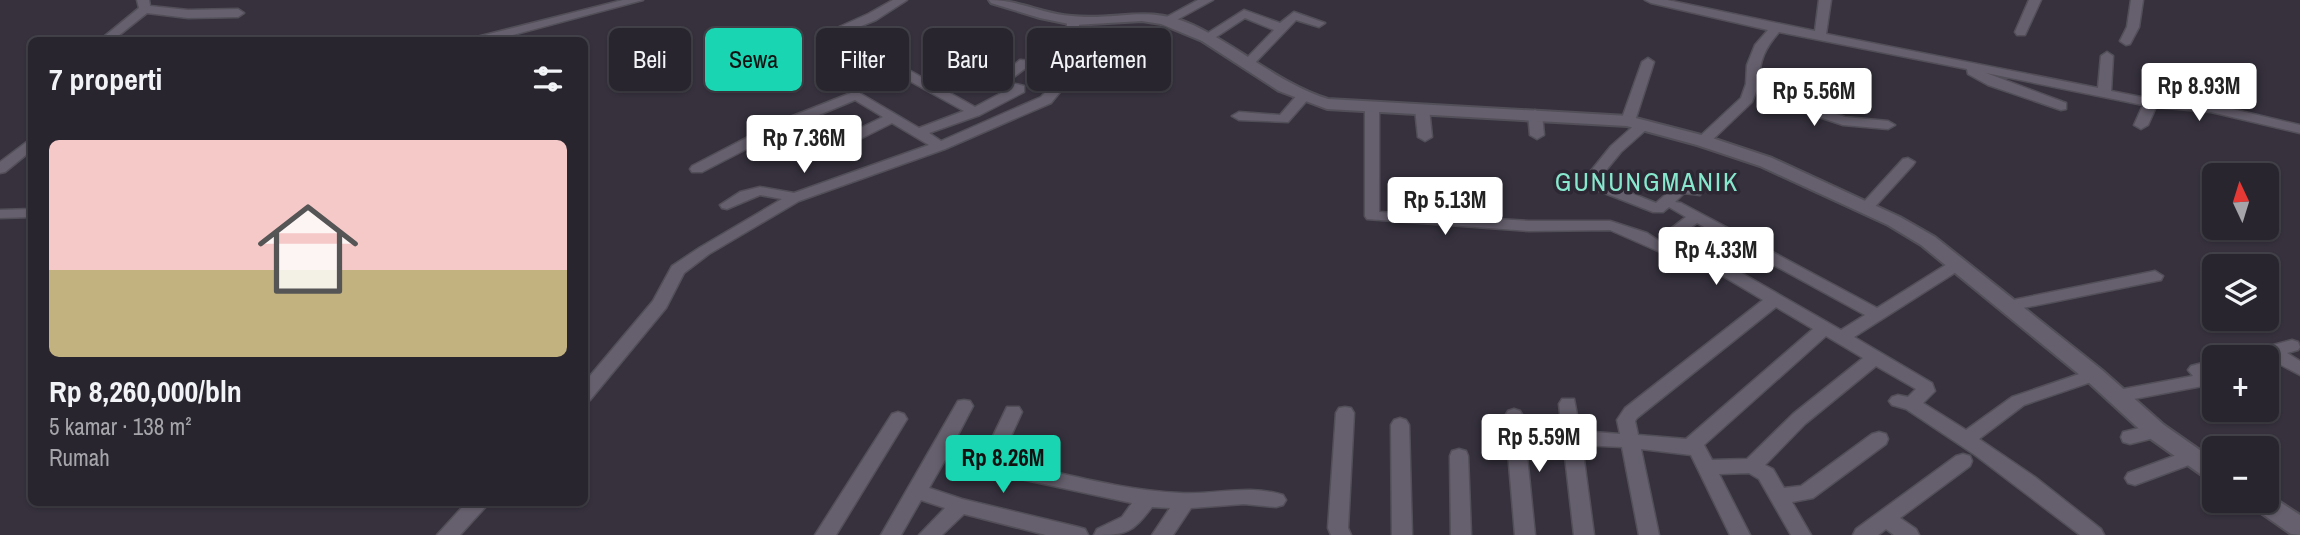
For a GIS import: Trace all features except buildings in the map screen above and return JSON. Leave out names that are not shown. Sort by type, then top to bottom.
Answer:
[{"type":"street","points":[[493,37],[637,0]]},
{"type":"street","points":[[901,0],[872,17],[823,37],[885,62],[975,112]]},
{"type":"street","points":[[996,0],[1073,21],[1133,16],[1167,20],[1206,38],[1303,97],[1327,104],[1535,114],[1635,123],[1703,141],[1766,162],[1866,208],[1928,242],[2094,375],[2156,430],[2202,464]]},
{"type":"street","points":[[1167,20],[1207,0]]},
{"type":"street","points":[[1651,0],[1776,28],[1958,62],[2151,103],[2211,108],[2300,129]]},
{"type":"street","points":[[1820,36],[1825,0]]},
{"type":"street","points":[[2021,32],[2035,0]]},
{"type":"street","points":[[2126,41],[2133,27],[2137,0]]},
{"type":"street","points":[[109,37],[144,5],[188,14],[238,13]]},
{"type":"street","points":[[1206,38],[1244,14],[1281,28]]},
{"type":"street","points":[[1248,63],[1296,15],[1319,23]]},
{"type":"street","points":[[1073,21],[1073,28]]},
{"type":"street","points":[[1703,141],[1747,99],[1752,84],[1753,65],[1761,45],[1776,28]]},
{"type":"street","points":[[2104,93],[2107,56]]},
{"type":"street","points":[[1648,62],[1635,123],[1589,182],[1658,209]]},
{"type":"street","points":[[1958,62],[1993,82],[2061,106]]},
{"type":"street","points":[[920,132],[975,112],[1019,89],[997,83],[1027,63]]},
{"type":"street","points":[[1752,84],[1796,96],[1800,99],[1800,106],[1841,120],[1888,125]]},
{"type":"street","points":[[588,391],[660,304],[683,265],[794,198],[940,146],[1046,100],[1054,91]]},
{"type":"street","points":[[697,169],[780,126],[856,95],[940,146]]},
{"type":"street","points":[[1239,116],[1283,119],[1303,97]]},
{"type":"street","points":[[2141,125],[2151,103]]},
{"type":"street","points":[[1372,107],[1372,216],[1530,226],[1598,224],[1636,231],[1660,247]]},
{"type":"street","points":[[1422,109],[1425,137]]},
{"type":"street","points":[[1535,114],[1537,135]]},
{"type":"street","points":[[843,142],[893,117]]},
{"type":"street","points":[[0,169],[16,155]]},
{"type":"street","points":[[1866,208],[1908,162]]},
{"type":"street","points":[[1636,231],[1682,188],[1695,192]]},
{"type":"street","points":[[727,205],[761,189],[794,198]]},
{"type":"street","points":[[1676,206],[1877,315]]},
{"type":"street","points":[[0,214],[28,213]]},
{"type":"street","points":[[1696,216],[1672,234],[1676,242],[1926,387],[1926,391],[1904,403],[1967,439],[2070,514],[2094,535]]},
{"type":"street","points":[[1842,337],[1958,264]]},
{"type":"street","points":[[2008,306],[2155,276]]},
{"type":"street","points":[[1649,535],[1626,420],[1631,413],[1775,299]]},
{"type":"street","points":[[1689,447],[1826,327]]},
{"type":"street","points":[[2279,350],[2292,346]]},
{"type":"street","points":[[2279,356],[2300,369]]},
{"type":"street","points":[[1752,467],[1799,419],[1876,357]]},
{"type":"street","points":[[1967,439],[2018,401],[2094,375]]},
{"type":"street","points":[[2118,396],[2202,381]]},
{"type":"street","points":[[1568,404],[1584,535]]},
{"type":"street","points":[[891,535],[964,406]]},
{"type":"street","points":[[988,465],[1013,412]]},
{"type":"street","points":[[1341,535],[1338,528],[1345,413]]},
{"type":"street","points":[[1514,416],[1525,535]]},
{"type":"street","points":[[825,535],[898,419]]},
{"type":"street","points":[[1401,425],[1402,535]]},
{"type":"street","points":[[2130,437],[2156,430]]},
{"type":"street","points":[[1572,437],[1698,450],[1740,535]]},
{"type":"street","points":[[1780,496],[1806,493],[1879,439]]},
{"type":"street","points":[[1034,475],[1044,450]]},
{"type":"street","points":[[940,452],[1147,499],[1185,501],[1244,496],[1276,500]]},
{"type":"street","points":[[1459,456],[1461,535]]},
{"type":"street","points":[[2135,478],[2190,457]]},
{"type":"street","points":[[1863,535],[1964,461]]},
{"type":"street","points":[[1708,467],[1752,467],[1766,474],[1801,535]]},
{"type":"street","points":[[917,491],[960,506],[1078,535]]},
{"type":"street","points":[[1104,535],[1129,522],[1147,499]]},
{"type":"street","points":[[1162,535],[1185,501]]},
{"type":"street","points":[[446,535],[476,506]]},
{"type":"street","points":[[929,535],[960,506]]},
{"type":"street","points":[[2279,513],[2300,527]]},
{"type":"street","points":[[1886,518],[1909,535]]},
{"type":"district","name":"GUNUNGMANIK","points":[[1647,182]]}]
